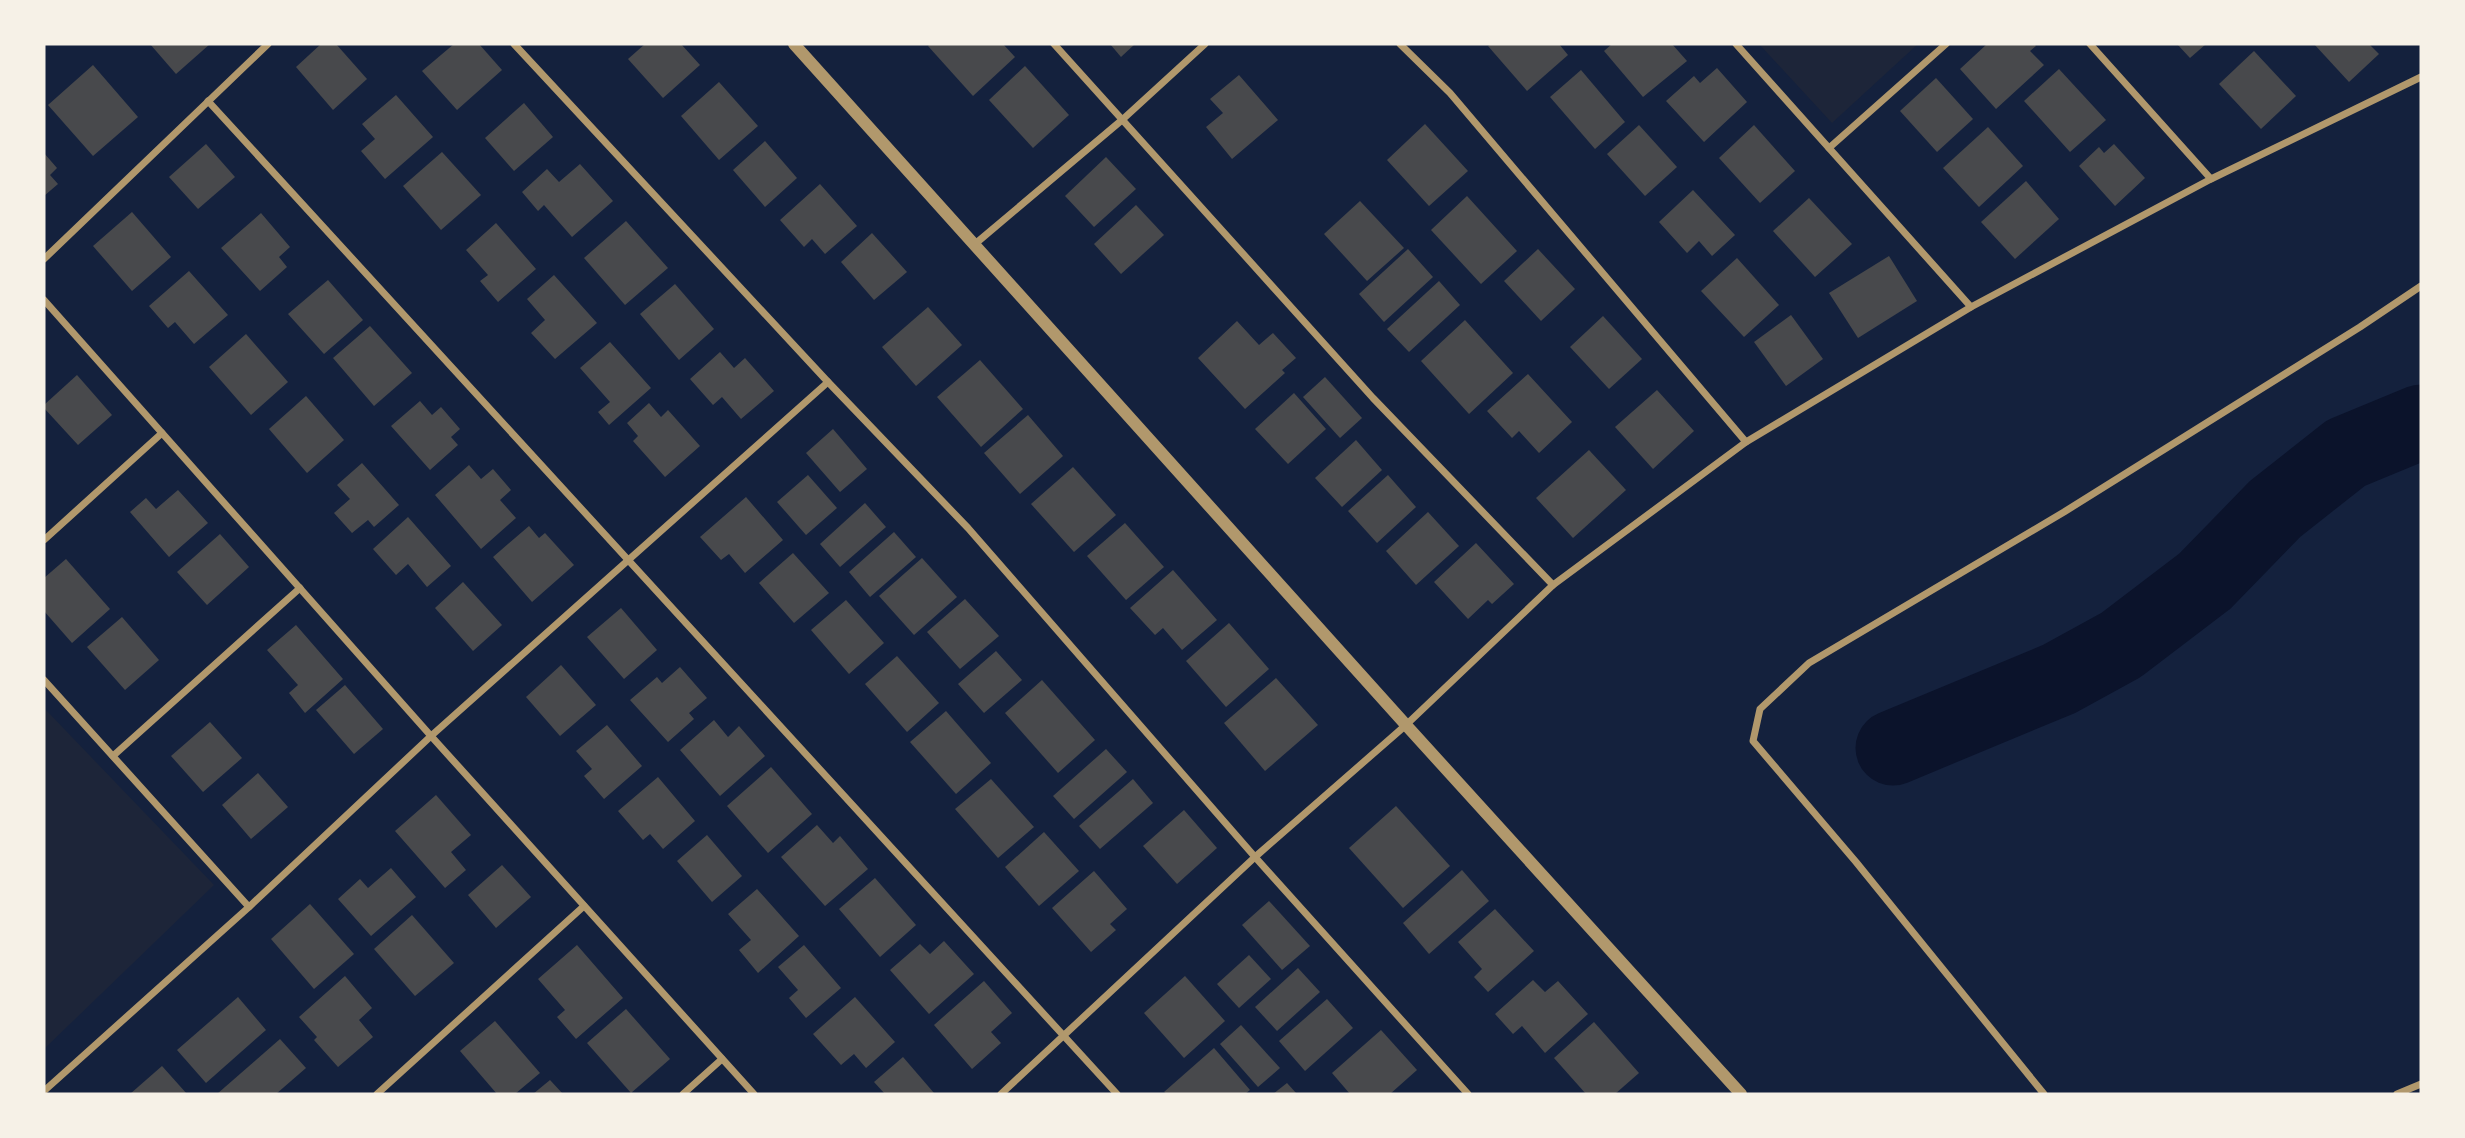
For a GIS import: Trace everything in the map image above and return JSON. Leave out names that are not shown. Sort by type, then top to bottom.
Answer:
[{"type":"street","points":[[44,259],[268,44]]},
{"type":"street","points":[[514,44],[828,382],[968,528],[1255,857],[1468,1094]]},
{"type":"street","points":[[794,44],[1741,1094]]},
{"type":"street","points":[[1054,44],[1373,398],[1553,585]]},
{"type":"street","points":[[975,244],[1122,120],[1205,44]]},
{"type":"street","points":[[1400,44],[1450,93],[1746,442]]},
{"type":"street","points":[[1735,44],[1971,307]]},
{"type":"street","points":[[1829,148],[1946,44]]},
{"type":"street","points":[[2090,44],[2211,179]]},
{"type":"street","points":[[1001,1094],[1255,857],[1406,725],[1553,585],[1746,442],[1971,307],[2211,179],[2421,77]]},
{"type":"street","points":[[208,101],[1117,1094]]},
{"type":"street","points":[[2044,1094],[1754,741],[1760,709],[1809,663],[2064,512],[2421,286]]},
{"type":"street","points":[[44,300],[431,737],[754,1094]]},
{"type":"street","points":[[44,1091],[249,907],[431,737],[828,382]]},
{"type":"street","points":[[44,540],[162,433]]},
{"type":"street","points":[[113,756],[300,588]]},
{"type":"street","points":[[44,680],[249,907]]},
{"type":"street","points":[[377,1094],[584,906]]},
{"type":"street","points":[[683,1094],[722,1059]]},
{"type":"street","points":[[2397,1094],[2421,1084]]},
{"type":"shaded area","points":[[1759,44],[1918,44],[1832,123]]},
{"type":"shaded area","points":[[44,708],[214,885],[44,1049]]},
{"type":"building","points":[[150,44],[210,44],[176,74]]},
{"type":"building","points":[[321,44],[336,44],[367,79],[333,110],[296,67]]},
{"type":"building","points":[[454,44],[479,44],[502,70],[457,110],[422,71]]},
{"type":"building","points":[[645,44],[681,44],[700,65],[663,98],[628,59]]},
{"type":"building","points":[[1003,44],[1015,57],[973,96],[928,46]]},
{"type":"building","points":[[1110,44],[1135,44],[1121,57]]},
{"type":"building","points":[[1559,44],[1568,55],[1527,91],[1488,46]]},
{"type":"building","points":[[1612,44],[1672,44],[1687,61],[1643,97],[1604,51]]},
{"type":"building","points":[[1987,44],[2034,44],[2036,46],[2030,51],[2044,65],[1996,109],[1960,69]]},
{"type":"building","points":[[2177,44],[2206,44],[2190,58]]},
{"type":"building","points":[[2314,44],[2369,44],[2379,54],[2349,82]]},
{"type":"building","points":[[2254,51],[2296,96],[2261,129],[2219,84]]},
{"type":"building","points":[[93,65],[138,117],[93,156],[48,105]]},
{"type":"building","points":[[1025,66],[1069,115],[1033,148],[989,100]]},
{"type":"building","points":[[1717,68],[1747,102],[1704,142],[1666,101],[1694,76],[1700,83]]},
{"type":"building","points":[[2059,69],[2106,120],[2070,152],[2024,101]]},
{"type":"building","points":[[1581,70],[1625,122],[1595,149],[1550,97]]},
{"type":"building","points":[[1239,75],[1278,120],[1232,159],[1206,127],[1223,113],[1210,99]]},
{"type":"building","points":[[1936,78],[1973,119],[1937,152],[1900,111]]},
{"type":"building","points":[[719,82],[758,126],[719,160],[681,116]]},
{"type":"building","points":[[396,95],[433,137],[385,179],[361,151],[375,139],[362,124]]},
{"type":"building","points":[[524,103],[553,137],[514,171],[485,138]]},
{"type":"building","points":[[1425,124],[1468,171],[1429,206],[1387,160]]},
{"type":"building","points":[[1639,125],[1677,167],[1645,196],[1607,154]]},
{"type":"building","points":[[1754,125],[1795,171],[1760,203],[1719,158]]},
{"type":"building","points":[[1988,127],[2023,166],[1979,207],[1943,168]]},
{"type":"building","points":[[765,141],[797,178],[765,207],[733,170]]},
{"type":"building","points":[[206,144],[235,177],[198,209],[169,177]]},
{"type":"building","points":[[2114,144],[2145,178],[2115,206],[2079,166],[2099,147],[2104,153]]},
{"type":"building","points":[[442,152],[481,195],[441,230],[403,186]]},
{"type":"building","points":[[44,153],[57,168],[50,175],[58,184],[44,196]]},
{"type":"building","points":[[1106,157],[1136,189],[1094,227],[1065,196]]},
{"type":"building","points":[[580,164],[613,201],[572,237],[544,205],[538,211],[522,192],[547,169],[559,182]]},
{"type":"building","points":[[2026,181],[2059,219],[2015,259],[1981,222]]},
{"type":"building","points":[[820,184],[857,226],[825,254],[812,239],[804,247],[780,220]]},
{"type":"building","points":[[1693,190],[1735,235],[1712,256],[1699,241],[1687,253],[1659,222]]},
{"type":"building","points":[[1467,196],[1517,251],[1481,284],[1431,230]]},
{"type":"building","points":[[1809,198],[1852,244],[1815,277],[1773,231]]},
{"type":"building","points":[[1360,201],[1404,248],[1367,281],[1324,234]]},
{"type":"building","points":[[1136,205],[1164,235],[1121,274],[1094,244]]},
{"type":"building","points":[[132,212],[171,257],[132,291],[93,246]]},
{"type":"building","points":[[261,213],[290,247],[279,257],[287,267],[260,291],[221,248]]},
{"type":"building","points":[[626,221],[668,268],[625,305],[584,258]]},
{"type":"building","points":[[496,223],[536,269],[498,302],[480,281],[488,275],[466,250]]},
{"type":"building","points":[[872,233],[907,272],[874,300],[841,262]]},
{"type":"building","points":[[1408,249],[1433,277],[1384,322],[1359,294]]},
{"type":"building","points":[[1538,249],[1575,289],[1541,321],[1504,281]]},
{"type":"building","points":[[1889,256],[1917,301],[1858,338],[1829,293]]},
{"type":"building","points":[[1737,258],[1779,305],[1744,337],[1701,291]]},
{"type":"building","points":[[189,271],[228,315],[194,344],[175,322],[168,328],[149,306]]},
{"type":"building","points":[[554,275],[597,323],[555,359],[531,333],[545,320],[527,299]]},
{"type":"building","points":[[328,280],[363,320],[324,354],[288,314]]},
{"type":"building","points":[[1439,281],[1460,305],[1409,352],[1387,329]]},
{"type":"building","points":[[675,284],[714,329],[679,360],[640,314]]},
{"type":"building","points":[[928,307],[962,345],[916,386],[882,347]]},
{"type":"building","points":[[1791,315],[1823,359],[1786,386],[1754,342]]},
{"type":"building","points":[[1603,316],[1642,359],[1609,389],[1570,347]]},
{"type":"building","points":[[1465,320],[1513,373],[1469,414],[1421,361]]},
{"type":"building","points":[[1237,321],[1259,345],[1273,333],[1296,358],[1282,370],[1285,373],[1245,409],[1198,358]]},
{"type":"building","points":[[370,326],[412,373],[374,406],[333,358]]},
{"type":"building","points":[[246,334],[288,382],[251,415],[209,367]]},
{"type":"building","points":[[610,342],[651,388],[609,425],[598,412],[610,402],[580,368]]},
{"type":"building","points":[[720,352],[734,368],[745,358],[774,391],[741,419],[722,397],[713,405],[690,379]]},
{"type":"building","points":[[980,360],[1023,409],[981,447],[937,397]]},
{"type":"building","points":[[1528,374],[1572,422],[1539,453],[1519,431],[1512,438],[1487,411]]},
{"type":"building","points":[[77,375],[112,415],[78,445],[44,408],[44,405]]},
{"type":"building","points":[[1325,377],[1362,418],[1340,438],[1303,397]]},
{"type":"building","points":[[1657,390],[1694,431],[1653,469],[1615,427]]},
{"type":"building","points":[[1294,393],[1326,429],[1288,464],[1255,429]]},
{"type":"building","points":[[306,396],[344,440],[307,473],[269,429]]},
{"type":"building","points":[[420,401],[432,415],[441,407],[460,429],[451,437],[458,445],[430,470],[391,426]]},
{"type":"building","points":[[649,403],[661,417],[668,410],[700,446],[665,477],[633,441],[638,436],[627,423]]},
{"type":"building","points":[[1028,415],[1063,456],[1020,494],[984,453]]},
{"type":"building","points":[[833,429],[867,469],[840,492],[806,453]]},
{"type":"building","points":[[1356,440],[1382,470],[1342,507],[1315,478]]},
{"type":"building","points":[[1589,450],[1626,490],[1573,538],[1536,498]]},
{"type":"building","points":[[362,463],[399,505],[374,527],[368,520],[352,533],[334,513],[350,499],[337,485]]},
{"type":"building","points":[[469,465],[481,479],[493,469],[511,490],[500,500],[516,518],[481,549],[435,495]]},
{"type":"building","points":[[1073,467],[1116,515],[1074,552],[1031,504]]},
{"type":"building","points":[[808,475],[837,508],[806,535],[777,502]]},
{"type":"building","points":[[1388,475],[1416,507],[1377,543],[1348,511]]},
{"type":"building","points":[[178,490],[208,523],[169,557],[130,512],[146,498],[156,509]]},
{"type":"building","points":[[746,497],[783,540],[745,573],[729,554],[721,560],[700,537]]},
{"type":"building","points":[[865,503],[886,527],[840,567],[820,544]]},
{"type":"building","points":[[1428,512],[1459,546],[1416,585],[1386,551]]},
{"type":"building","points":[[408,517],[451,566],[427,587],[408,564],[396,575],[373,549]]},
{"type":"building","points":[[1125,523],[1164,567],[1126,600],[1087,556]]},
{"type":"building","points":[[529,526],[539,538],[545,533],[574,565],[532,602],[493,557]]},
{"type":"building","points":[[894,532],[916,557],[870,597],[849,572]]},
{"type":"building","points":[[220,534],[249,567],[207,605],[177,572]]},
{"type":"building","points":[[1476,543],[1514,584],[1492,604],[1488,600],[1468,619],[1434,582]]},
{"type":"building","points":[[793,553],[829,593],[794,623],[759,583]]},
{"type":"building","points":[[922,558],[957,597],[914,635],[879,596]]},
{"type":"building","points":[[66,559],[110,609],[72,643],[44,611],[44,578]]},
{"type":"building","points":[[1173,570],[1217,620],[1182,650],[1163,628],[1155,635],[1130,608]]},
{"type":"building","points":[[463,582],[502,625],[473,651],[435,608]]},
{"type":"building","points":[[965,599],[999,636],[960,669],[927,632]]},
{"type":"building","points":[[846,600],[884,643],[849,674],[811,630]]},
{"type":"building","points":[[621,608],[657,650],[624,679],[587,637]]},
{"type":"building","points":[[122,617],[159,660],[125,690],[87,647]]},
{"type":"building","points":[[1229,623],[1269,669],[1226,707],[1186,661]]},
{"type":"building","points":[[296,625],[343,679],[305,713],[289,693],[298,685],[267,650]]},
{"type":"building","points":[[996,651],[1022,680],[984,713],[958,684]]},
{"type":"building","points":[[897,656],[939,703],[907,732],[865,684]]},
{"type":"building","points":[[561,665],[596,705],[560,736],[526,697]]},
{"type":"building","points":[[680,667],[707,698],[689,713],[694,719],[668,742],[630,700],[657,677],[662,683]]},
{"type":"building","points":[[1276,678],[1318,725],[1265,771],[1224,723]]},
{"type":"building","points":[[1042,680],[1095,740],[1058,773],[1005,713]]},
{"type":"building","points":[[345,685],[383,729],[354,754],[316,710]]},
{"type":"building","points":[[946,711],[991,763],[956,794],[910,742]]},
{"type":"building","points":[[714,720],[728,737],[739,726],[765,756],[720,796],[680,750]]},
{"type":"building","points":[[210,722],[242,758],[203,792],[171,756]]},
{"type":"building","points":[[607,725],[642,766],[604,799],[584,776],[592,769],[576,751]]},
{"type":"building","points":[[1106,749],[1127,772],[1074,819],[1053,796]]},
{"type":"building","points":[[771,767],[812,814],[768,853],[727,806]]},
{"type":"building","points":[[258,773],[288,807],[251,839],[222,805]]},
{"type":"building","points":[[658,777],[695,821],[663,849],[650,834],[643,840],[618,811]]},
{"type":"building","points":[[991,779],[1034,827],[998,858],[955,809]]},
{"type":"building","points":[[1133,779],[1153,803],[1100,849],[1079,826]]},
{"type":"building","points":[[436,795],[471,835],[451,852],[466,870],[445,888],[395,831]]},
{"type":"building","points":[[1396,806],[1450,866],[1403,908],[1349,848]]},
{"type":"building","points":[[1184,810],[1217,848],[1177,884],[1143,846]]},
{"type":"building","points":[[817,825],[833,843],[840,836],[868,869],[825,906],[781,857]]},
{"type":"building","points":[[1044,832],[1079,871],[1039,906],[1005,867]]},
{"type":"building","points":[[707,835],[742,876],[712,902],[677,861]]},
{"type":"building","points":[[502,865],[531,897],[496,928],[468,895]]},
{"type":"building","points":[[391,868],[416,897],[371,936],[338,899],[360,879],[368,888]]},
{"type":"building","points":[[1462,870],[1489,901],[1429,954],[1403,923]]},
{"type":"building","points":[[1094,871],[1127,909],[1110,924],[1116,930],[1091,952],[1052,908]]},
{"type":"building","points":[[875,878],[916,925],[880,957],[839,909]]},
{"type":"building","points":[[757,889],[799,936],[758,973],[739,950],[751,940],[728,914]]},
{"type":"building","points":[[1269,901],[1310,946],[1282,970],[1242,925]]},
{"type":"building","points":[[310,904],[354,954],[314,989],[271,939]]},
{"type":"building","points":[[1495,909],[1534,951],[1488,992],[1474,977],[1482,969],[1458,942]]},
{"type":"building","points":[[412,915],[454,963],[415,996],[374,949]]},
{"type":"building","points":[[944,941],[974,974],[929,1014],[890,970],[920,944],[930,954]]},
{"type":"building","points":[[577,945],[623,998],[576,1039],[557,1017],[565,1010],[538,979]]},
{"type":"building","points":[[804,945],[841,988],[806,1018],[789,998],[798,990],[778,967]]},
{"type":"building","points":[[1249,955],[1271,979],[1239,1008],[1217,984]]},
{"type":"building","points":[[1298,968],[1320,992],[1277,1031],[1255,1007]]},
{"type":"building","points":[[345,976],[372,1008],[359,1020],[373,1037],[338,1067],[314,1040],[317,1037],[299,1017]]},
{"type":"building","points":[[1185,976],[1225,1021],[1184,1058],[1144,1013]]},
{"type":"building","points":[[1533,980],[1545,992],[1558,981],[1588,1014],[1545,1053],[1522,1026],[1513,1034],[1495,1014]]},
{"type":"building","points":[[984,981],[1012,1013],[991,1032],[1001,1043],[972,1069],[934,1025]]},
{"type":"building","points":[[238,997],[266,1030],[206,1083],[177,1050]]},
{"type":"building","points":[[855,997],[895,1042],[866,1068],[854,1054],[841,1065],[813,1034]]},
{"type":"building","points":[[1327,999],[1353,1028],[1305,1071],[1279,1041]]},
{"type":"building","points":[[626,1009],[670,1059],[631,1093],[587,1043]]},
{"type":"building","points":[[495,1021],[540,1073],[515,1094],[497,1094],[460,1051]]},
{"type":"building","points":[[1594,1022],[1639,1073],[1615,1094],[1586,1094],[1554,1058]]},
{"type":"building","points":[[1241,1025],[1280,1068],[1258,1087],[1220,1044]]},
{"type":"building","points":[[1381,1030],[1417,1070],[1390,1094],[1350,1094],[1332,1073]]},
{"type":"building","points":[[280,1039],[306,1068],[276,1094],[217,1094]]},
{"type":"building","points":[[1214,1048],[1250,1090],[1245,1094],[1164,1092]]},
{"type":"building","points":[[903,1057],[934,1093],[885,1094],[874,1082]]},
{"type":"building","points":[[162,1066],[187,1094],[130,1094]]},
{"type":"building","points":[[550,1080],[563,1094],[533,1094]]},
{"type":"building","points":[[1287,1083],[1297,1094],[1273,1094]]},
{"type":"waterway","points":[[1893,748],[2059,679],[2121,645],[2205,581],[2275,509],[2346,453],[2421,422]]}]
